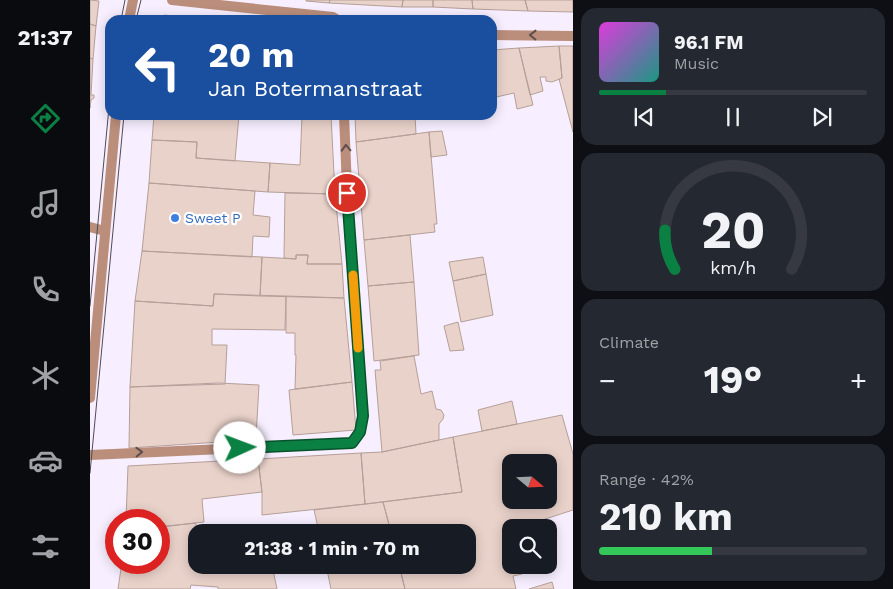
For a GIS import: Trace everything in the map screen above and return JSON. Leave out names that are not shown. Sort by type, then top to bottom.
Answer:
[{"type":"street","points":[[130,15],[133,0]]},
{"type":"street","points":[[172,0],[314,15]]},
{"type":"street","points":[[497,35],[573,36]]},
{"type":"street","points":[[90,398],[116,120]]},
{"type":"street","points":[[90,455],[352,443],[360,432],[363,416],[348,213],[344,120]]},
{"type":"street","points":[[90,226],[105,231]]},
{"type":"building","points":[[90,0],[99,1],[96,26],[90,24]]},
{"type":"building","points":[[306,0],[330,0],[329,3]]},
{"type":"building","points":[[330,0],[403,0],[402,7],[329,3]]},
{"type":"building","points":[[403,0],[433,0],[433,7],[402,7]]},
{"type":"building","points":[[433,0],[472,0],[473,9],[433,7]]},
{"type":"building","points":[[472,0],[525,0],[528,11],[473,9]]},
{"type":"building","points":[[525,0],[573,0],[573,12],[528,11]]},
{"type":"building","points":[[90,24],[96,26],[93,59],[90,58]]},
{"type":"building","points":[[559,46],[573,46],[573,132],[559,79],[562,78]]},
{"type":"building","points":[[559,46],[562,78],[552,82],[546,81],[546,77],[540,77],[543,91],[530,95],[519,48]]},
{"type":"building","points":[[519,48],[533,105],[517,109],[514,93],[497,97],[497,50]]},
{"type":"building","points":[[90,58],[93,59],[91,95],[94,95],[94,98],[91,100],[90,108]]},
{"type":"building","points":[[154,120],[239,120],[235,161],[196,158],[197,142],[152,140]]},
{"type":"building","points":[[302,120],[331,120],[335,194],[268,192],[270,163],[300,165]]},
{"type":"building","points":[[355,120],[415,120],[416,134],[356,142]]},
{"type":"building","points":[[442,131],[447,155],[431,157],[429,132]]},
{"type":"building","points":[[429,132],[437,224],[434,224],[435,232],[364,240],[356,142]]},
{"type":"building","points":[[152,140],[197,142],[196,158],[270,163],[268,192],[149,183]]},
{"type":"building","points":[[149,183],[255,191],[253,215],[270,217],[269,237],[253,236],[252,257],[142,251]]},
{"type":"building","points":[[285,193],[335,194],[342,264],[307,264],[308,255],[296,255],[296,259],[284,258]]},
{"type":"building","points":[[410,235],[414,282],[368,286],[364,240]]},
{"type":"building","points":[[142,251],[262,257],[260,296],[214,294],[213,306],[135,301]]},
{"type":"building","points":[[296,255],[308,255],[307,264],[342,264],[344,298],[260,296],[262,257],[296,259]]},
{"type":"building","points":[[483,257],[486,274],[453,281],[449,262]]},
{"type":"building","points":[[486,274],[493,315],[461,322],[453,281]]},
{"type":"building","points":[[414,282],[419,355],[374,361],[368,286]]},
{"type":"building","points":[[214,294],[286,296],[285,330],[212,329],[212,345],[227,345],[225,384],[130,387],[135,301],[213,306]]},
{"type":"building","points":[[286,296],[344,298],[352,382],[295,389],[295,333],[286,333]]},
{"type":"building","points":[[458,322],[464,350],[450,351],[444,326]]},
{"type":"building","points":[[414,356],[421,394],[432,391],[436,409],[441,410],[444,415],[439,424],[439,440],[382,452],[375,370],[381,370],[380,361]]},
{"type":"building","points":[[352,382],[356,430],[293,435],[289,390]]},
{"type":"building","points":[[219,383],[259,385],[256,437],[220,440],[220,442],[129,448],[130,387]]},
{"type":"building","points":[[512,401],[517,424],[482,431],[478,410]]},
{"type":"building","points":[[562,415],[573,454],[573,510],[545,519],[502,519],[502,574],[522,574],[513,576],[516,589],[405,589],[401,574],[476,574],[476,524],[389,524],[383,502],[462,492],[453,437]]},
{"type":"building","points":[[453,437],[462,492],[365,504],[361,453],[382,452]]},
{"type":"building","points":[[361,453],[365,504],[262,515],[262,492],[258,459]]},
{"type":"building","points":[[258,459],[262,492],[202,499],[204,522],[170,526],[170,509],[126,509],[128,466]]},
{"type":"building","points":[[383,502],[389,524],[317,524],[314,510]]},
{"type":"building","points":[[196,523],[188,524],[188,574],[274,574],[277,589],[218,589],[218,587],[191,585],[190,589],[118,589],[120,574],[170,574],[170,526]]},
{"type":"building","points":[[328,574],[401,574],[405,589],[331,589]]},
{"type":"building","points":[[552,582],[554,589],[529,589]]},
{"type":"tram line","points":[[122,15],[125,0]]},
{"type":"tram line","points":[[137,15],[141,0]]},
{"type":"tram line","points":[[90,306],[108,120]]},
{"type":"tram line","points":[[90,473],[124,120]]},
{"type":"slow traffic","points":[[353,275],[358,348]]},
{"type":"place","name":"Sweet P","points":[[175,218]]},
{"type":"route","points":[[240,448],[352,443],[360,432],[363,416],[347,193]]}]
